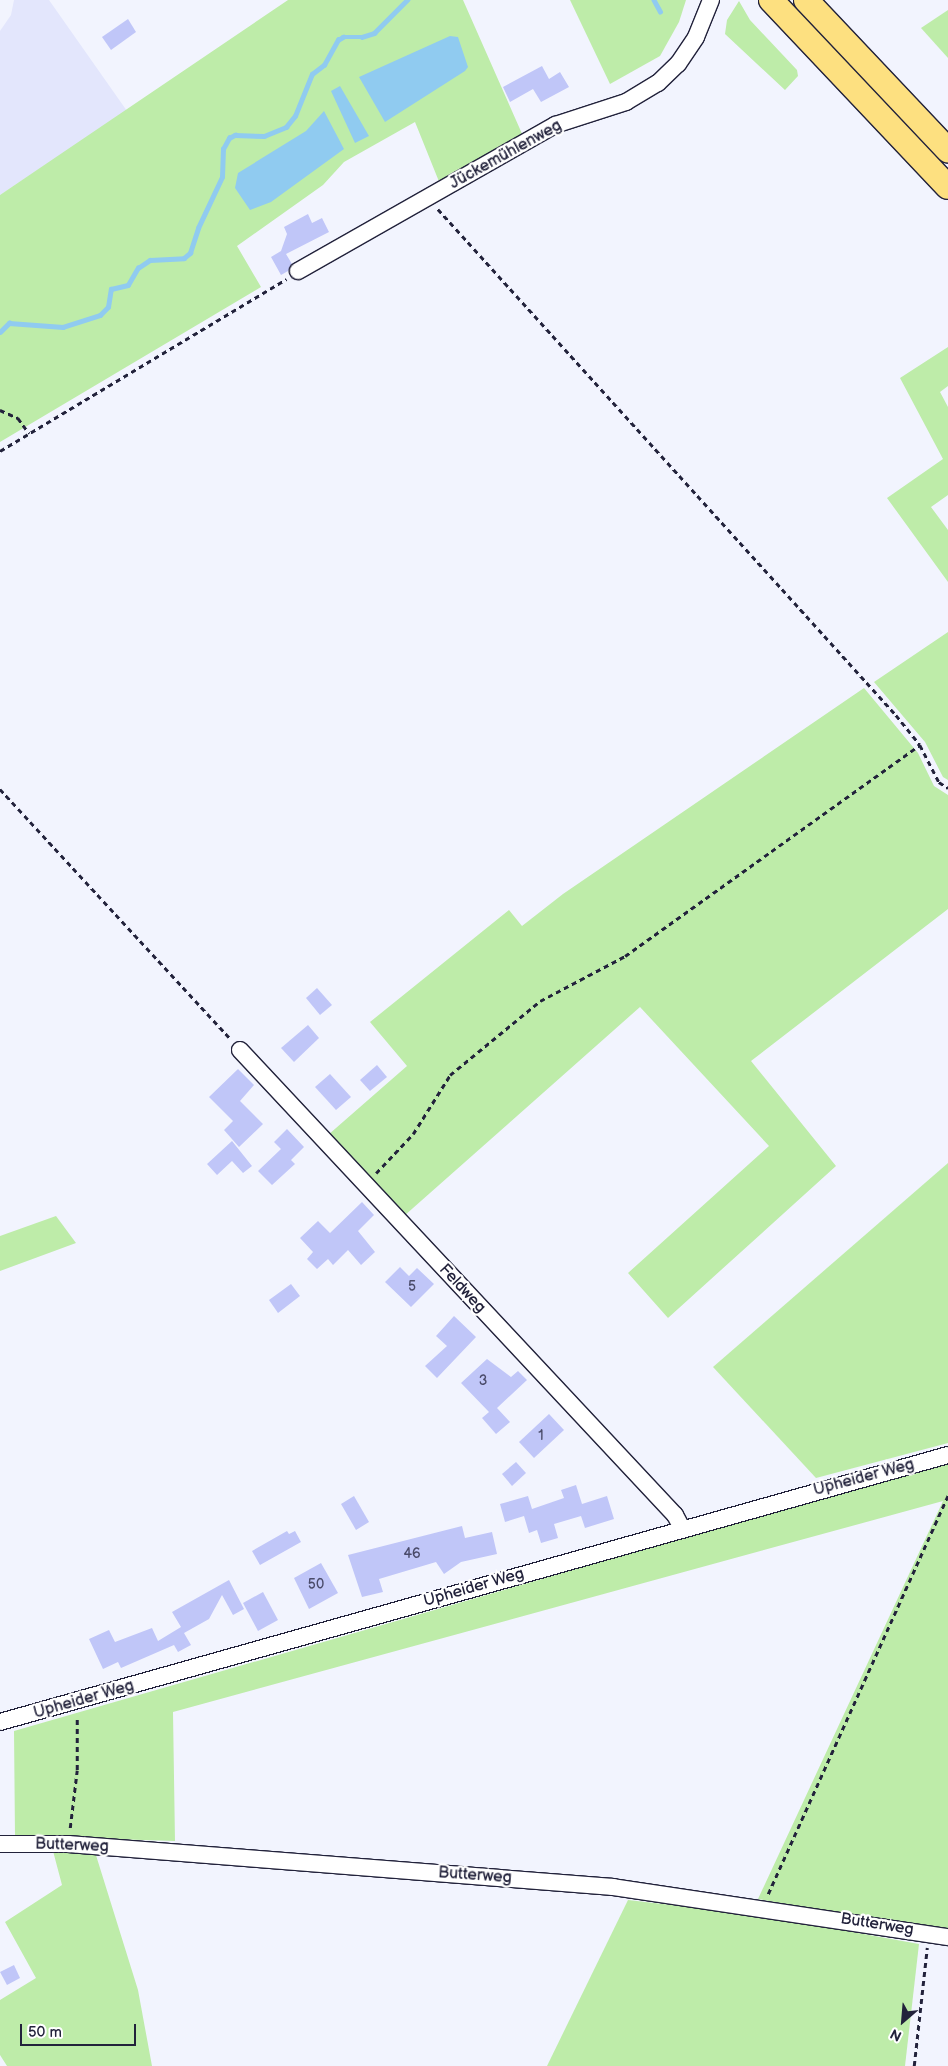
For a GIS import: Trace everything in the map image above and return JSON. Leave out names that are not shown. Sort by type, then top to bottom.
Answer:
[{"type":"highway","points":[[771,0],[948,187]]},
{"type":"highway","points":[[806,0],[948,150]]},
{"type":"street","name":"Jückemühlenweg","points":[[298,271],[428,199],[555,125],[626,102],[658,83],[678,64],[696,37],[711,0]]},
{"type":"street","name":"Feldweg","points":[[240,1050],[365,1186],[675,1515],[682,1528]]},
{"type":"street","name":"Upheider Weg","points":[[0,1722],[77,1702],[682,1528],[948,1455]]},
{"type":"street","name":"Butterweg","points":[[0,1844],[68,1844],[613,1887],[762,1907],[948,1937]]},
{"type":"path","points":[[428,199],[920,745],[939,782],[948,788]]},
{"type":"path","points":[[0,451],[298,271]]},
{"type":"path","points":[[0,410],[18,418],[29,433]]},
{"type":"path","points":[[365,1186],[413,1134],[450,1075],[540,1001],[625,956],[920,745]]},
{"type":"path","points":[[0,788],[240,1050]]},
{"type":"path","points":[[762,1907],[948,1496]]},
{"type":"path","points":[[68,1844],[77,1770],[77,1702]]},
{"type":"path","points":[[914,2066],[929,1934]]},
{"type":"shaded area","points":[[14,0],[49,0],[127,111],[0,195],[0,31],[11,15]]},
{"type":"green space","points":[[288,0],[463,0],[523,136],[440,184],[415,122],[344,162],[323,185],[237,246],[261,287],[0,442],[0,195]]},
{"type":"green space","points":[[570,0],[686,0],[679,22],[660,56],[610,84]]},
{"type":"green space","points":[[739,1],[750,20],[797,70],[798,76],[785,90],[725,34],[727,20]]},
{"type":"green space","points":[[948,10],[948,58],[921,28]]},
{"type":"green space","points":[[948,347],[948,386],[940,392],[948,407],[948,495],[931,507],[948,530],[948,582],[887,498],[943,459],[900,378]]},
{"type":"green space","points":[[948,632],[948,780],[943,777],[925,742],[874,682]]},
{"type":"green space","points":[[864,688],[918,753],[934,786],[948,795],[948,909],[751,1061],[836,1166],[668,1318],[628,1273],[769,1146],[640,1007],[404,1216],[328,1135],[407,1066],[370,1022],[509,910],[522,926],[563,894]]},
{"type":"green space","points":[[948,1163],[948,1443],[816,1478],[713,1367]]},
{"type":"green space","points":[[56,1216],[76,1243],[0,1271],[0,1236]]},
{"type":"green space","points":[[948,1462],[948,1933],[758,1899],[943,1501],[173,1712],[175,1841],[15,1836],[14,1731]]},
{"type":"green space","points":[[53,1851],[95,1852],[138,1990],[152,2066],[7,2066],[0,2055],[0,2000],[36,1978],[5,1922],[62,1885]]},
{"type":"green space","points":[[628,1900],[758,1915],[919,1944],[905,2066],[547,2066]]},
{"type":"water","points":[[450,36],[458,37],[468,67],[465,71],[385,122],[359,77]]},
{"type":"water","points":[[340,86],[369,136],[355,143],[331,91]]},
{"type":"water","points":[[324,111],[344,149],[271,202],[250,210],[235,188],[238,173],[306,131]]},
{"type":"building","points":[[128,19],[136,32],[111,50],[102,37]]},
{"type":"building","points":[[542,66],[549,79],[560,72],[569,87],[541,102],[533,89],[510,102],[503,87]]},
{"type":"building","points":[[308,214],[312,223],[322,218],[329,232],[286,254],[292,264],[288,271],[281,275],[271,257],[281,251],[287,234],[284,227]]},
{"type":"building","points":[[317,988],[332,1005],[320,1015],[306,998]]},
{"type":"building","points":[[308,1025],[319,1038],[294,1062],[281,1048]]},
{"type":"building","points":[[377,1065],[387,1077],[370,1091],[360,1080]]},
{"type":"building","points":[[238,1069],[254,1085],[240,1101],[263,1124],[239,1147],[224,1130],[233,1121],[209,1097]]},
{"type":"building","points":[[330,1074],[351,1097],[336,1110],[315,1087]]},
{"type":"building","points":[[287,1129],[304,1147],[291,1160],[295,1164],[272,1185],[258,1171],[281,1149],[274,1142]]},
{"type":"building","points":[[232,1141],[252,1166],[243,1173],[232,1161],[217,1175],[207,1164]]},
{"type":"building","points":[[362,1202],[374,1215],[358,1231],[375,1252],[361,1265],[348,1250],[333,1265],[328,1259],[317,1269],[307,1259],[313,1252],[300,1238],[318,1221],[330,1233]]},
{"type":"building","points":[[400,1267],[409,1276],[417,1268],[434,1284],[411,1307],[385,1282]]},
{"type":"building","points":[[291,1284],[300,1296],[278,1313],[269,1300]]},
{"type":"building","points":[[454,1316],[476,1337],[437,1378],[425,1366],[447,1346],[436,1336]]},
{"type":"building","points":[[487,1359],[511,1377],[518,1371],[527,1380],[497,1408],[510,1422],[496,1434],[482,1418],[489,1412],[461,1383]]},
{"type":"building","points":[[549,1414],[564,1430],[534,1458],[519,1442]]},
{"type":"building","points":[[516,1462],[526,1473],[512,1486],[502,1474]]},
{"type":"building","points":[[576,1485],[582,1504],[607,1496],[614,1519],[585,1528],[581,1516],[554,1524],[558,1538],[541,1543],[537,1530],[529,1533],[524,1516],[505,1522],[500,1504],[528,1496],[532,1509],[564,1498],[561,1490]]},
{"type":"building","points":[[354,1496],[369,1522],[356,1530],[341,1504]]},
{"type":"building","points":[[462,1526],[465,1538],[492,1532],[497,1554],[461,1562],[444,1574],[436,1562],[379,1579],[383,1592],[362,1597],[348,1555]]},
{"type":"building","points":[[287,1531],[289,1534],[295,1531],[301,1542],[260,1565],[252,1551]]},
{"type":"building","points":[[321,1563],[338,1593],[309,1609],[294,1578]]},
{"type":"building","points":[[229,1580],[244,1609],[233,1615],[222,1595],[209,1619],[184,1633],[191,1645],[178,1652],[174,1645],[121,1668],[118,1662],[103,1669],[89,1639],[109,1630],[115,1642],[152,1628],[158,1641],[181,1627],[172,1612]]},
{"type":"building","points":[[263,1592],[278,1620],[258,1631],[243,1603]]},
{"type":"building","points":[[14,1965],[20,1978],[7,1985],[0,1972]]},
{"type":"waterway","points":[[0,332],[9,323],[63,327],[100,315],[108,307],[111,289],[128,285],[138,268],[150,260],[184,258],[190,253],[198,228],[222,177],[223,149],[229,138],[235,135],[264,136],[286,127],[295,116],[312,74],[324,65],[338,40],[343,37],[362,37],[374,33],[407,0]]},
{"type":"waterway","points":[[654,0],[660,11]]}]
